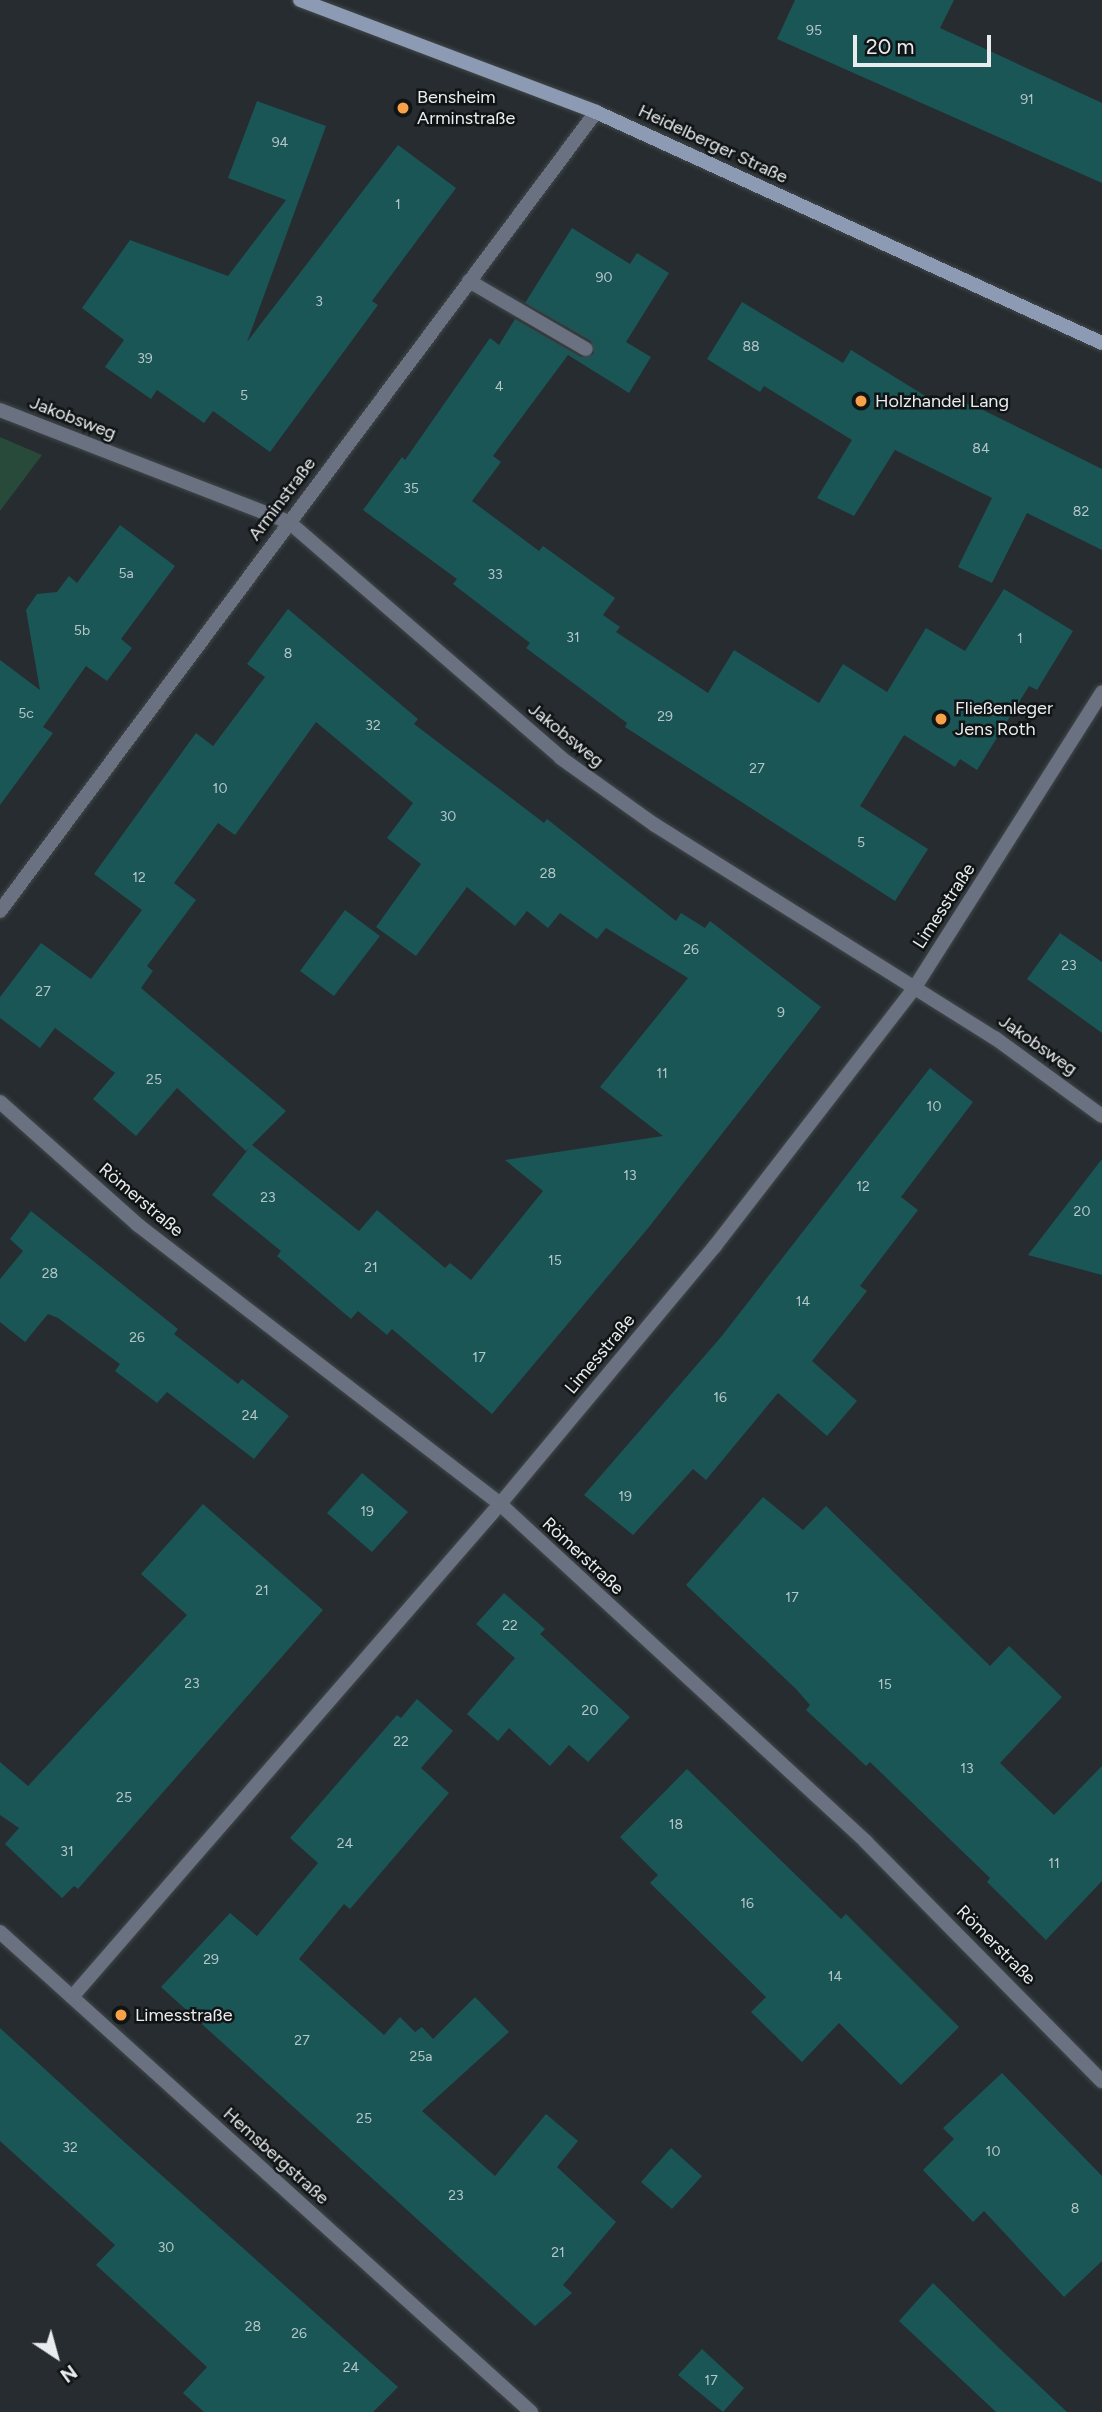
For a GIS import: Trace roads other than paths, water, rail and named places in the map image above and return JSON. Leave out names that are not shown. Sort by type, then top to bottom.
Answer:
[{"type":"street","name":"Heidelberger Straße","points":[[300,0],[596,112],[1102,343]]},
{"type":"street","name":"Arminstraße","points":[[0,911],[596,112]]},
{"type":"street","points":[[469,281],[586,349]]},
{"type":"street","name":"Jakobsweg","points":[[0,410],[289,522],[561,758],[655,825],[915,987],[1102,1116]]},
{"type":"street","name":"Limesstraße","points":[[72,1997],[499,1504],[715,1246],[915,987],[1102,692]]},
{"type":"street","name":"Römerstraße","points":[[0,1102],[138,1225],[499,1504],[866,1842],[1102,2081]]},
{"type":"street","name":"Hemsbergstraße","points":[[0,1932],[525,2411]]},
{"type":"place","name":"Bensheim Arminstraße","points":[[403,108]]},
{"type":"place","name":"Holzhandel Lang","points":[[861,401]]},
{"type":"place","name":"Fließenleger Jens Roth","points":[[941,719]]},
{"type":"place","name":"Limesstraße","points":[[121,2015]]}]
